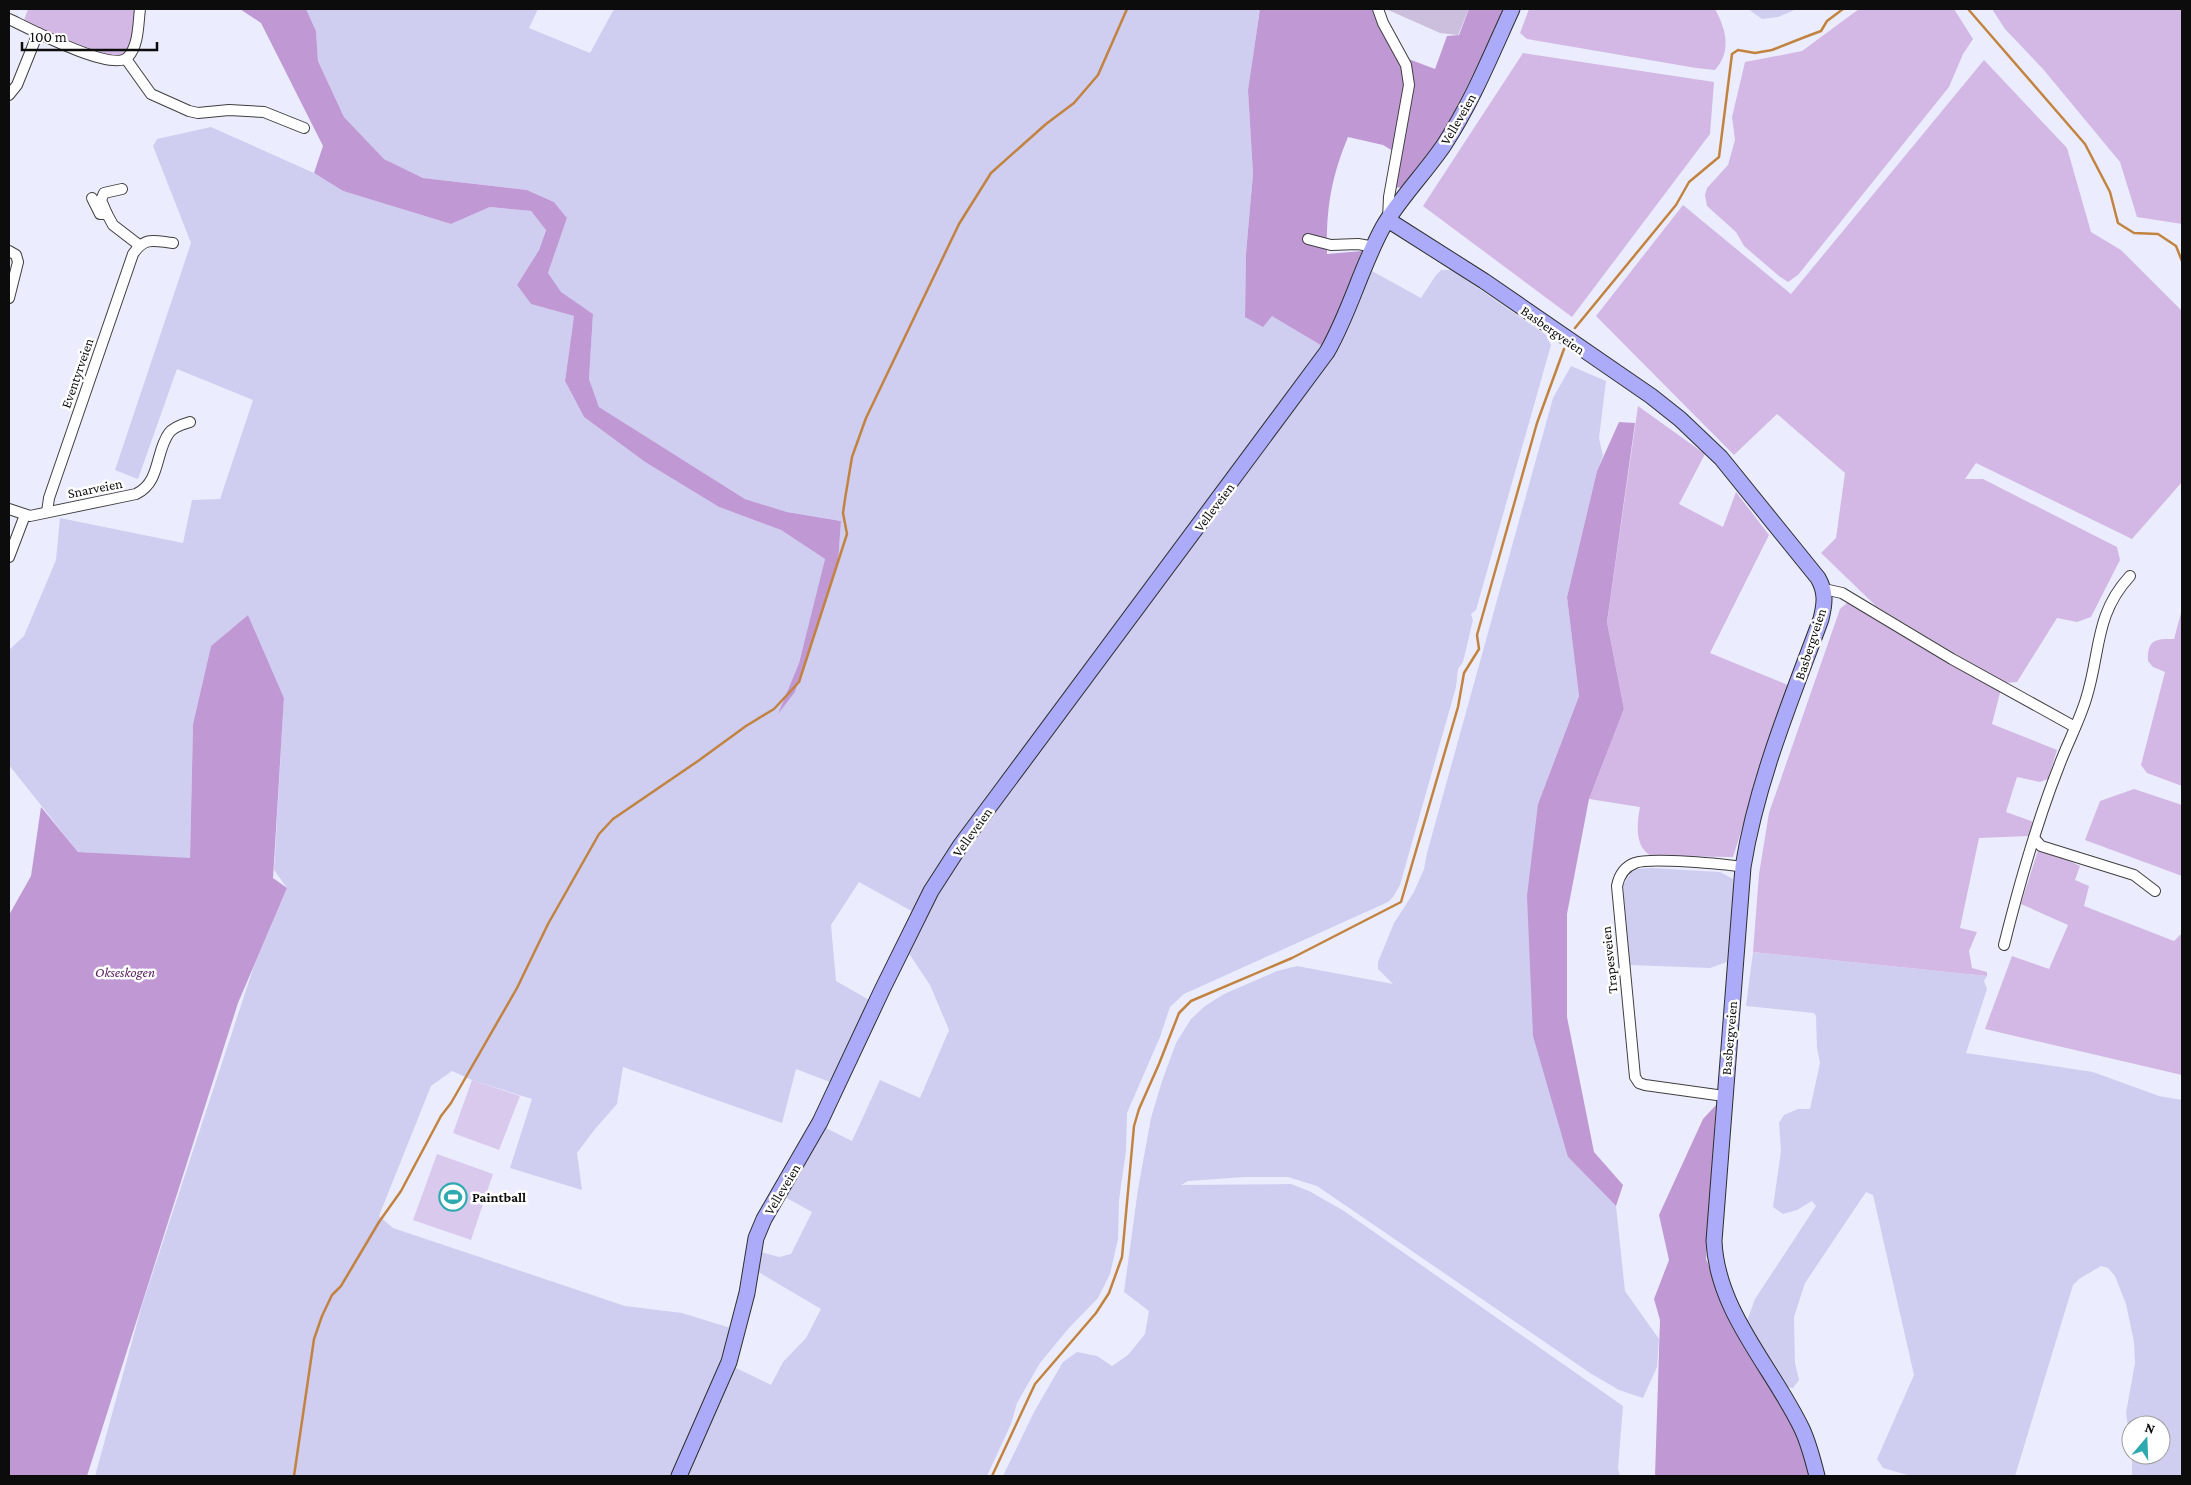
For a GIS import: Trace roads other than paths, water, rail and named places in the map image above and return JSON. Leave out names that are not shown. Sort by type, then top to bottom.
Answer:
[{"type":"main road","name":"Velleveien","points":[[678,1476],[729,1362],[747,1293],[756,1238],[764,1219],[820,1122],[870,1013],[931,891],[987,810],[1317,367],[1337,334],[1388,220],[1444,145],[1461,118],[1512,9]]},
{"type":"main road","name":"Basbergveien","points":[[1388,220],[1484,282],[1651,396],[1680,419],[1721,458],[1818,578],[1824,588],[1821,619],[1757,799],[1743,868],[1714,1241],[1717,1266],[1730,1302],[1802,1429],[1812,1455],[1817,1476]]},
{"type":"street","points":[[9,19],[98,58],[115,62],[126,59],[134,45],[140,9]]},
{"type":"street","name":"Velleveien","points":[[1378,10],[1400,51],[1409,79],[1407,103],[1389,197],[1388,220]]},
{"type":"street","points":[[9,95],[18,84],[38,33]]},
{"type":"street","points":[[126,59],[151,94],[189,111],[198,114],[229,110],[264,112],[304,128]]},
{"type":"street","points":[[122,189],[104,193],[101,200],[113,225],[139,245],[152,240],[174,243]]},
{"type":"street","points":[[92,198],[100,214],[108,214]]},
{"type":"street","points":[[1308,239],[1331,245],[1358,244],[1375,246]]},
{"type":"street","name":"Eventyrveien","points":[[47,512],[49,498],[74,423],[133,254],[139,245]]},
{"type":"street","points":[[9,298],[18,262],[13,253]]},
{"type":"street","name":"Snarveien","points":[[9,509],[25,515],[136,494],[143,490],[153,477],[168,434],[174,428],[190,422]]},
{"type":"street","points":[[9,557],[25,515]]},
{"type":"street","points":[[2004,945],[2034,838],[2059,766],[2086,700],[2104,615],[2115,593],[2130,576]]},
{"type":"street","name":"Basbergveien","points":[[1824,588],[1842,592],[1959,664],[2075,727]]},
{"type":"street","points":[[2034,838],[2041,846],[2134,875],[2155,891]]},
{"type":"street","name":"Trapesveien","points":[[1724,1096],[1645,1086],[1639,1083],[1635,1077],[1616,886],[1621,873],[1625,869],[1642,861],[1728,865],[1743,868]]},
{"type":"waterway","points":[[294,1476],[314,1339],[332,1295],[341,1286],[379,1222],[401,1191],[441,1116],[451,1103],[517,988],[548,924],[599,834],[613,819],[746,726],[774,709],[799,682],[847,534],[843,513],[852,457],[866,418],[959,224],[991,173],[1046,124],[1074,103],[1098,75],[1127,9]]},
{"type":"waterway","points":[[1575,328],[1676,205],[1689,182],[1719,157],[1732,54],[1738,50],[1755,53],[1772,50],[1821,31],[1827,21],[1843,9]]},
{"type":"waterway","points":[[1968,9],[2085,144],[2110,192],[2118,223],[2134,233],[2158,234],[2176,246],[2182,261]]},
{"type":"waterway","points":[[992,1476],[1035,1384],[1096,1313],[1109,1293],[1122,1257],[1134,1126],[1139,1109],[1179,1013],[1191,1001],[1292,958],[1401,902],[1458,707],[1464,673],[1479,649],[1477,635],[1537,423],[1564,349]]},
{"type":"place","name":"Paintball","points":[[453,1197]]},
{"type":"park label","name":"Okseskogen","points":[[125,972]]}]
